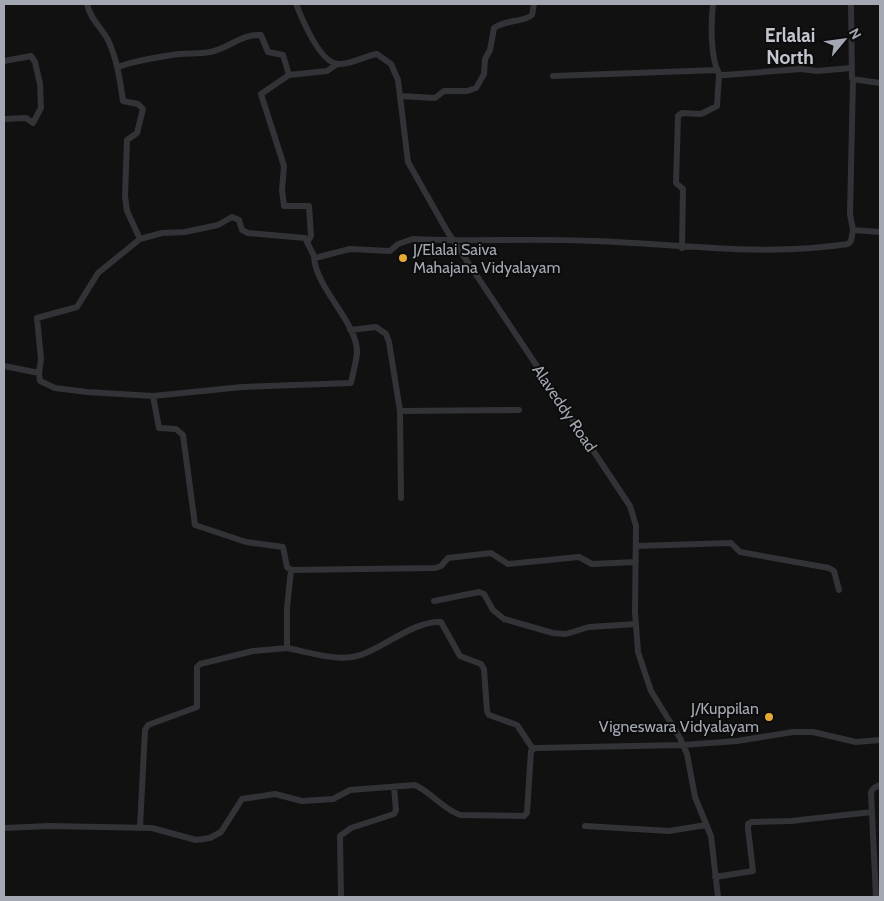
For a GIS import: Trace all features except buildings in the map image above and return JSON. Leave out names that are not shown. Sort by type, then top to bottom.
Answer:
[{"type":"street","points":[[86,4],[94,23],[107,39],[118,67],[122,100],[138,104],[143,109],[137,133],[127,140],[125,196],[127,212],[140,239]]},
{"type":"street","points":[[296,4],[320,51],[337,64]]},
{"type":"street","points":[[400,96],[435,98],[444,91],[467,91],[476,88],[484,74],[485,59],[490,50],[494,28],[502,22],[527,19],[532,15],[534,4]]},
{"type":"street","points":[[682,248],[683,189],[676,183],[678,116],[682,113],[701,114],[717,106],[718,72],[711,22],[713,4]]},
{"type":"street","points":[[314,257],[350,249],[390,251],[398,244],[413,239],[455,241],[595,241],[682,248],[820,249],[848,244],[851,241],[853,230],[850,214],[853,79],[851,68],[851,4]]},
{"type":"street","points":[[118,67],[133,62],[177,54],[211,52],[252,35],[261,35],[268,52],[283,55],[289,75],[261,94],[284,166],[282,190],[284,206],[309,206],[311,236],[308,241]]},
{"type":"street","name":"Alaveddy Road","points":[[289,75],[327,71],[337,64],[377,54],[391,64],[398,80],[408,162],[473,271],[630,506],[636,526],[636,624],[638,652],[651,690],[683,745],[695,797],[710,836],[718,897]]},
{"type":"street","points":[[4,61],[31,56],[35,62],[40,84],[42,108],[33,123],[26,118],[4,119]]},
{"type":"street","points":[[553,76],[718,72],[725,75],[801,69],[817,71],[851,68]]},
{"type":"street","points":[[853,79],[880,83]]},
{"type":"street","points":[[232,217],[239,220],[242,230],[248,233],[305,238],[308,241],[314,257],[315,270],[350,330],[357,351],[351,383],[242,387],[153,396],[55,388],[40,382],[41,359],[37,318],[78,308],[98,273],[140,239],[162,233],[185,232],[218,225],[232,217]]},
{"type":"street","points":[[853,230],[880,232]]},
{"type":"street","points":[[350,330],[376,327],[386,334],[400,411],[401,498]]},
{"type":"street","points":[[4,366],[39,373]]},
{"type":"street","points":[[153,396],[159,428],[176,429],[183,434],[195,525],[246,542],[283,547],[287,566],[291,570],[435,568],[442,566],[448,558],[491,553],[508,564],[579,556],[592,564],[636,562]]},
{"type":"street","points":[[400,411],[519,410]]},
{"type":"street","points":[[636,546],[731,543],[740,552],[829,568],[834,571],[839,590]]},
{"type":"street","points":[[287,648],[287,608],[291,570]]},
{"type":"street","points":[[434,601],[479,592],[484,594],[493,610],[504,619],[553,633],[566,634],[589,628],[636,624]]},
{"type":"street","points":[[4,828],[49,826],[140,827],[152,828],[196,840],[210,838],[221,832],[242,799],[275,794],[302,801],[333,799],[350,790],[415,786],[424,790],[451,812],[460,815],[524,816],[526,813],[533,749],[517,725],[489,715],[487,711],[484,669],[481,664],[460,656],[442,622],[399,634],[351,658],[287,648],[253,651],[200,664],[197,668],[197,707],[148,725],[145,730],[140,827]]},
{"type":"street","points":[[533,749],[562,746],[683,745],[737,742],[793,732],[813,732],[856,742],[880,740]]},
{"type":"street","points":[[876,897],[871,792],[874,788],[880,786]]},
{"type":"street","points":[[340,897],[340,836],[351,828],[394,814],[396,810],[394,787]]},
{"type":"street","points":[[715,877],[752,872],[748,824],[752,822],[791,821],[872,812]]},
{"type":"street","points":[[585,826],[669,831],[706,825]]},
{"type":"place","name":"J/Elalai Saiva Mahajana Vidyalayam","points":[[403,258]]},
{"type":"place","name":"J/Kuppilan Vigneswara Vidyalayam","points":[[769,717]]},
{"type":"district","name":"Erlalai North","points":[[790,46]]}]
